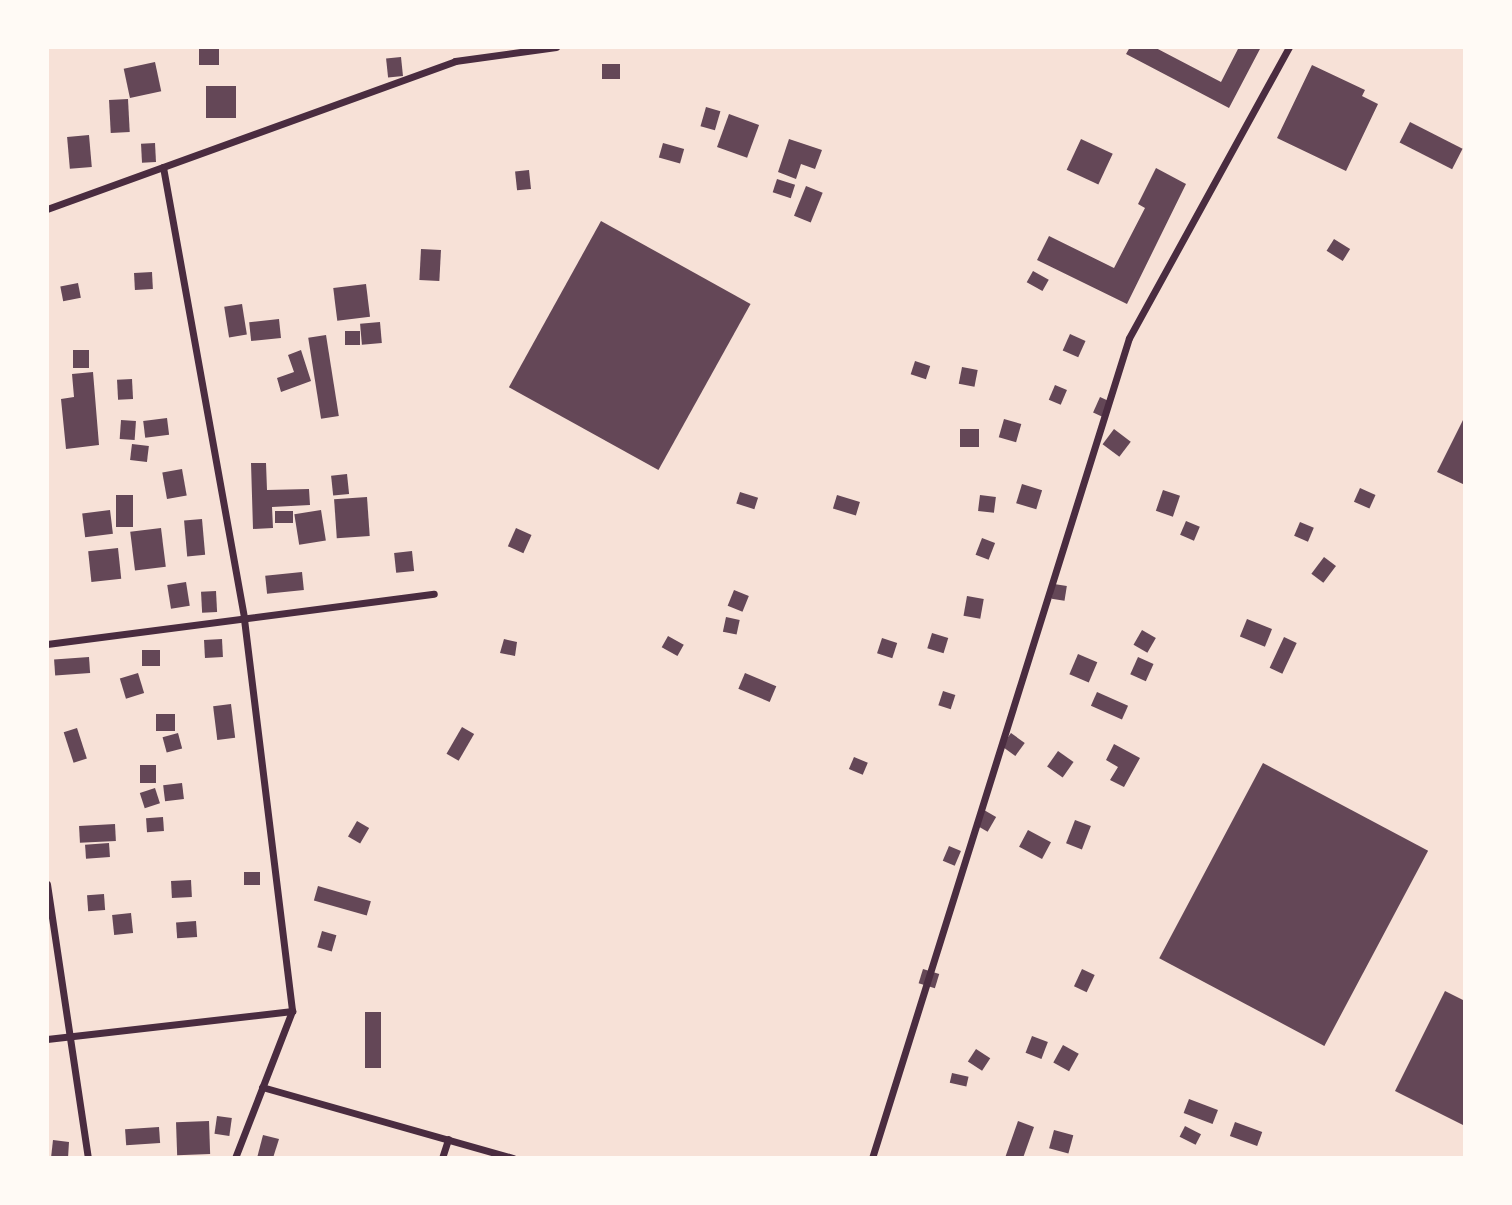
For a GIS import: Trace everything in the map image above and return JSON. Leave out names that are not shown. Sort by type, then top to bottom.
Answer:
[{"type":"street","points":[[47,209],[455,61],[556,47]]},
{"type":"street","points":[[872,1158],[1129,338],[1289,47]]},
{"type":"street","points":[[163,167],[244,619],[292,1011],[235,1158]]},
{"type":"street","points":[[47,644],[434,594]]},
{"type":"street","points":[[47,884],[88,1158]]},
{"type":"street","points":[[47,1039],[292,1011]]},
{"type":"street","points":[[262,1087],[513,1158]]},
{"type":"street","points":[[442,1158],[448,1139]]},
{"type":"building","points":[[199,47],[219,47],[219,65],[199,65]]},
{"type":"building","points":[[1130,47],[1154,47],[1221,82],[1239,47],[1261,47],[1229,108],[1126,54]]},
{"type":"building","points":[[401,57],[403,76],[388,77],[386,59]]},
{"type":"building","points":[[155,62],[161,91],[130,98],[124,69]]},
{"type":"building","points":[[602,64],[620,64],[620,79],[602,79]]},
{"type":"building","points":[[1312,65],[1365,90],[1362,96],[1378,104],[1346,171],[1277,138]]},
{"type":"building","points":[[206,86],[236,86],[236,118],[206,118]]},
{"type":"building","points":[[128,99],[130,132],[111,133],[109,100]]},
{"type":"building","points":[[706,107],[720,111],[715,130],[700,126]]},
{"type":"building","points":[[729,114],[759,125],[747,158],[717,147]]},
{"type":"building","points":[[1410,122],[1463,149],[1452,169],[1400,142]]},
{"type":"building","points":[[89,135],[92,167],[70,169],[67,137]]},
{"type":"building","points":[[789,139],[822,150],[815,169],[801,164],[796,179],[778,172]]},
{"type":"building","points":[[1081,139],[1113,154],[1098,185],[1067,170]]},
{"type":"building","points":[[155,143],[156,162],[142,163],[141,144]]},
{"type":"building","points":[[663,143],[684,149],[680,163],[659,157]]},
{"type":"building","points":[[1156,168],[1186,184],[1127,304],[1037,260],[1049,236],[1114,268],[1145,208],[1138,204]]},
{"type":"building","points":[[529,170],[531,189],[517,190],[515,171]]},
{"type":"building","points":[[777,179],[795,185],[791,198],[773,192]]},
{"type":"building","points":[[806,186],[823,193],[811,222],[794,216]]},
{"type":"building","points":[[601,221],[751,304],[658,470],[509,387]]},
{"type":"building","points":[[1334,239],[1350,249],[1343,261],[1327,251]]},
{"type":"building","points":[[421,249],[441,250],[439,281],[419,280]]},
{"type":"building","points":[[1033,271],[1049,280],[1042,291],[1027,282]]},
{"type":"building","points":[[152,272],[153,289],[135,290],[134,273]]},
{"type":"building","points":[[78,283],[81,298],[63,301],[60,286]]},
{"type":"building","points":[[366,284],[370,317],[337,321],[333,288]]},
{"type":"building","points":[[242,304],[247,335],[229,337],[224,307]]},
{"type":"building","points":[[279,319],[281,338],[251,341],[249,322]]},
{"type":"building","points":[[380,322],[382,343],[362,345],[360,324]]},
{"type":"building","points":[[345,331],[360,331],[360,345],[345,345]]},
{"type":"building","points":[[1070,334],[1086,341],[1078,357],[1063,350]]},
{"type":"building","points":[[326,335],[339,416],[321,419],[308,338]]},
{"type":"building","points":[[73,350],[89,350],[89,368],[73,368]]},
{"type":"building","points":[[301,350],[311,381],[281,392],[277,378],[294,372],[288,355]]},
{"type":"building","points":[[915,361],[930,366],[926,379],[911,374]]},
{"type":"building","points":[[962,367],[978,370],[974,387],[959,384]]},
{"type":"building","points":[[93,372],[99,445],[66,449],[61,399],[74,397],[72,374]]},
{"type":"building","points":[[132,379],[133,399],[118,400],[117,380]]},
{"type":"building","points":[[1055,385],[1067,390],[1061,405],[1049,400]]},
{"type":"building","points":[[1100,397],[1111,402],[1104,417],[1093,413]]},
{"type":"building","points":[[1465,416],[1465,485],[1437,472]]},
{"type":"building","points":[[167,418],[169,435],[145,438],[143,421]]},
{"type":"building","points":[[1004,419],[1021,424],[1016,442],[999,437]]},
{"type":"building","points":[[121,420],[136,421],[135,440],[120,439]]},
{"type":"building","points":[[960,429],[979,429],[979,447],[960,447]]},
{"type":"building","points":[[1114,429],[1131,442],[1119,457],[1103,444]]},
{"type":"building","points":[[132,444],[149,446],[147,462],[130,460]]},
{"type":"building","points":[[251,463],[266,463],[267,490],[309,489],[310,505],[272,507],[273,528],[253,529]]},
{"type":"building","points":[[182,469],[187,496],[167,499],[162,472]]},
{"type":"building","points":[[347,474],[349,494],[333,496],[331,476]]},
{"type":"building","points":[[1022,484],[1042,490],[1036,509],[1016,503]]},
{"type":"building","points":[[1360,488],[1376,495],[1369,509],[1354,502]]},
{"type":"building","points":[[1163,490],[1180,496],[1173,517],[1156,511]]},
{"type":"building","points":[[740,492],[758,498],[754,509],[736,503]]},
{"type":"building","points":[[116,495],[133,495],[133,527],[116,527]]},
{"type":"building","points":[[837,495],[860,502],[856,515],[833,508]]},
{"type":"building","points":[[980,495],[996,497],[994,513],[978,511]]},
{"type":"building","points":[[367,497],[370,536],[337,538],[334,499]]},
{"type":"building","points":[[110,510],[113,534],[85,537],[82,513]]},
{"type":"building","points":[[321,510],[326,541],[299,545],[294,514]]},
{"type":"building","points":[[275,511],[293,511],[293,523],[275,523]]},
{"type":"building","points":[[202,519],[205,555],[187,556],[184,521]]},
{"type":"building","points":[[1186,521],[1200,527],[1194,541],[1180,535]]},
{"type":"building","points":[[1300,522],[1314,528],[1308,542],[1294,536]]},
{"type":"building","points":[[161,528],[166,567],[135,570],[130,532]]},
{"type":"building","points":[[516,528],[532,535],[523,553],[508,546]]},
{"type":"building","points":[[982,538],[995,543],[989,560],[976,555]]},
{"type":"building","points":[[118,548],[121,579],[91,582],[88,551]]},
{"type":"building","points":[[412,551],[414,571],[396,573],[394,553]]},
{"type":"building","points":[[1324,557],[1336,566],[1323,583],[1311,574]]},
{"type":"building","points":[[302,572],[304,590],[267,594],[265,576]]},
{"type":"building","points":[[186,582],[190,606],[171,609],[167,585]]},
{"type":"building","points":[[1054,584],[1067,586],[1064,601],[1052,599]]},
{"type":"building","points":[[734,590],[749,596],[742,612],[728,606]]},
{"type":"building","points":[[216,591],[217,612],[202,613],[201,592]]},
{"type":"building","points":[[967,596],[984,599],[980,619],[964,616]]},
{"type":"building","points":[[726,617],[740,620],[737,635],[723,632]]},
{"type":"building","points":[[1247,619],[1272,629],[1265,647],[1240,637]]},
{"type":"building","points":[[1142,630],[1156,638],[1147,653],[1134,645]]},
{"type":"building","points":[[932,633],[948,638],[944,653],[927,648]]},
{"type":"building","points":[[668,636],[684,645],[677,656],[662,647]]},
{"type":"building","points":[[1284,637],[1297,643],[1282,674],[1270,668]]},
{"type":"building","points":[[882,638],[897,643],[892,658],[877,653]]},
{"type":"building","points":[[222,639],[223,657],[205,658],[204,640]]},
{"type":"building","points":[[504,639],[517,642],[515,656],[500,653]]},
{"type":"building","points":[[142,650],[160,650],[160,666],[142,666]]},
{"type":"building","points":[[1078,654],[1097,662],[1089,682],[1069,674]]},
{"type":"building","points":[[89,657],[90,673],[55,675],[54,659]]},
{"type":"building","points":[[1138,657],[1154,664],[1146,681],[1130,674]]},
{"type":"building","points":[[138,673],[144,693],[126,699],[120,679]]},
{"type":"building","points":[[745,673],[776,686],[770,702],[738,689]]},
{"type":"building","points":[[943,691],[955,695],[951,709],[938,705]]},
{"type":"building","points":[[1097,692],[1128,706],[1122,720],[1091,706]]},
{"type":"building","points":[[231,704],[235,738],[217,740],[213,706]]},
{"type":"building","points":[[156,714],[175,714],[175,731],[156,731]]},
{"type":"building","points":[[462,727],[474,734],[459,761],[446,754]]},
{"type":"building","points":[[77,728],[87,758],[74,763],[64,732]]},
{"type":"building","points":[[178,733],[182,748],[167,753],[163,737]]},
{"type":"building","points":[[1011,733],[1025,743],[1015,756],[1002,746]]},
{"type":"building","points":[[1114,744],[1140,758],[1124,787],[1110,780],[1118,767],[1106,760]]},
{"type":"building","points":[[1058,751],[1074,762],[1063,777],[1047,767]]},
{"type":"building","points":[[854,757],[868,763],[863,775],[849,769]]},
{"type":"building","points":[[1263,763],[1428,851],[1324,1046],[1159,958]]},
{"type":"building","points":[[140,765],[156,765],[156,783],[140,783]]},
{"type":"building","points":[[182,783],[184,799],[165,801],[163,785]]},
{"type":"building","points":[[155,788],[160,803],[145,808],[140,793]]},
{"type":"building","points":[[984,810],[996,817],[988,832],[976,825]]},
{"type":"building","points":[[163,817],[164,831],[147,832],[146,818]]},
{"type":"building","points":[[1075,820],[1091,826],[1082,849],[1066,843]]},
{"type":"building","points":[[357,821],[369,828],[360,844],[348,837]]},
{"type":"building","points":[[115,824],[116,841],[80,843],[79,826]]},
{"type":"building","points":[[1028,830],[1051,842],[1042,859],[1019,847]]},
{"type":"building","points":[[109,843],[110,857],[86,859],[85,845]]},
{"type":"building","points":[[949,846],[961,851],[955,866],[943,861]]},
{"type":"building","points":[[244,872],[260,872],[260,885],[244,885]]},
{"type":"building","points":[[191,880],[192,897],[172,898],[171,881]]},
{"type":"building","points":[[318,886],[371,901],[367,916],[314,900]]},
{"type":"building","points":[[104,894],[105,910],[88,911],[87,895]]},
{"type":"building","points":[[131,913],[133,933],[114,935],[112,915]]},
{"type":"building","points":[[196,921],[197,937],[177,938],[176,922]]},
{"type":"building","points":[[322,931],[336,935],[332,951],[317,947]]},
{"type":"building","points":[[923,969],[939,974],[935,988],[919,983]]},
{"type":"building","points":[[1082,969],[1095,975],[1087,992],[1074,986]]},
{"type":"building","points":[[1445,991],[1465,1001],[1465,1126],[1395,1091]]},
{"type":"building","points":[[365,1012],[381,1012],[381,1068],[365,1068]]},
{"type":"building","points":[[1032,1036],[1048,1042],[1041,1059],[1026,1053]]},
{"type":"building","points":[[1063,1045],[1079,1054],[1069,1071],[1053,1062]]},
{"type":"building","points":[[976,1049],[990,1058],[982,1071],[968,1062]]},
{"type":"building","points":[[952,1073],[969,1077],[966,1087],[950,1083]]},
{"type":"building","points":[[1189,1099],[1218,1110],[1213,1124],[1184,1113]]},
{"type":"building","points":[[217,1116],[232,1118],[229,1136],[214,1134]]},
{"type":"building","points":[[209,1121],[210,1154],[177,1155],[176,1122]]},
{"type":"building","points":[[1018,1121],[1034,1127],[1023,1158],[1005,1158]]},
{"type":"building","points":[[1235,1122],[1262,1132],[1257,1146],[1230,1136]]},
{"type":"building","points":[[1185,1126],[1201,1134],[1196,1145],[1180,1137]]},
{"type":"building","points":[[159,1127],[160,1143],[126,1145],[125,1129]]},
{"type":"building","points":[[1054,1130],[1073,1135],[1068,1154],[1049,1148]]},
{"type":"building","points":[[263,1135],[279,1139],[273,1158],[257,1158]]},
{"type":"building","points":[[53,1140],[69,1142],[68,1158],[51,1158]]}]
